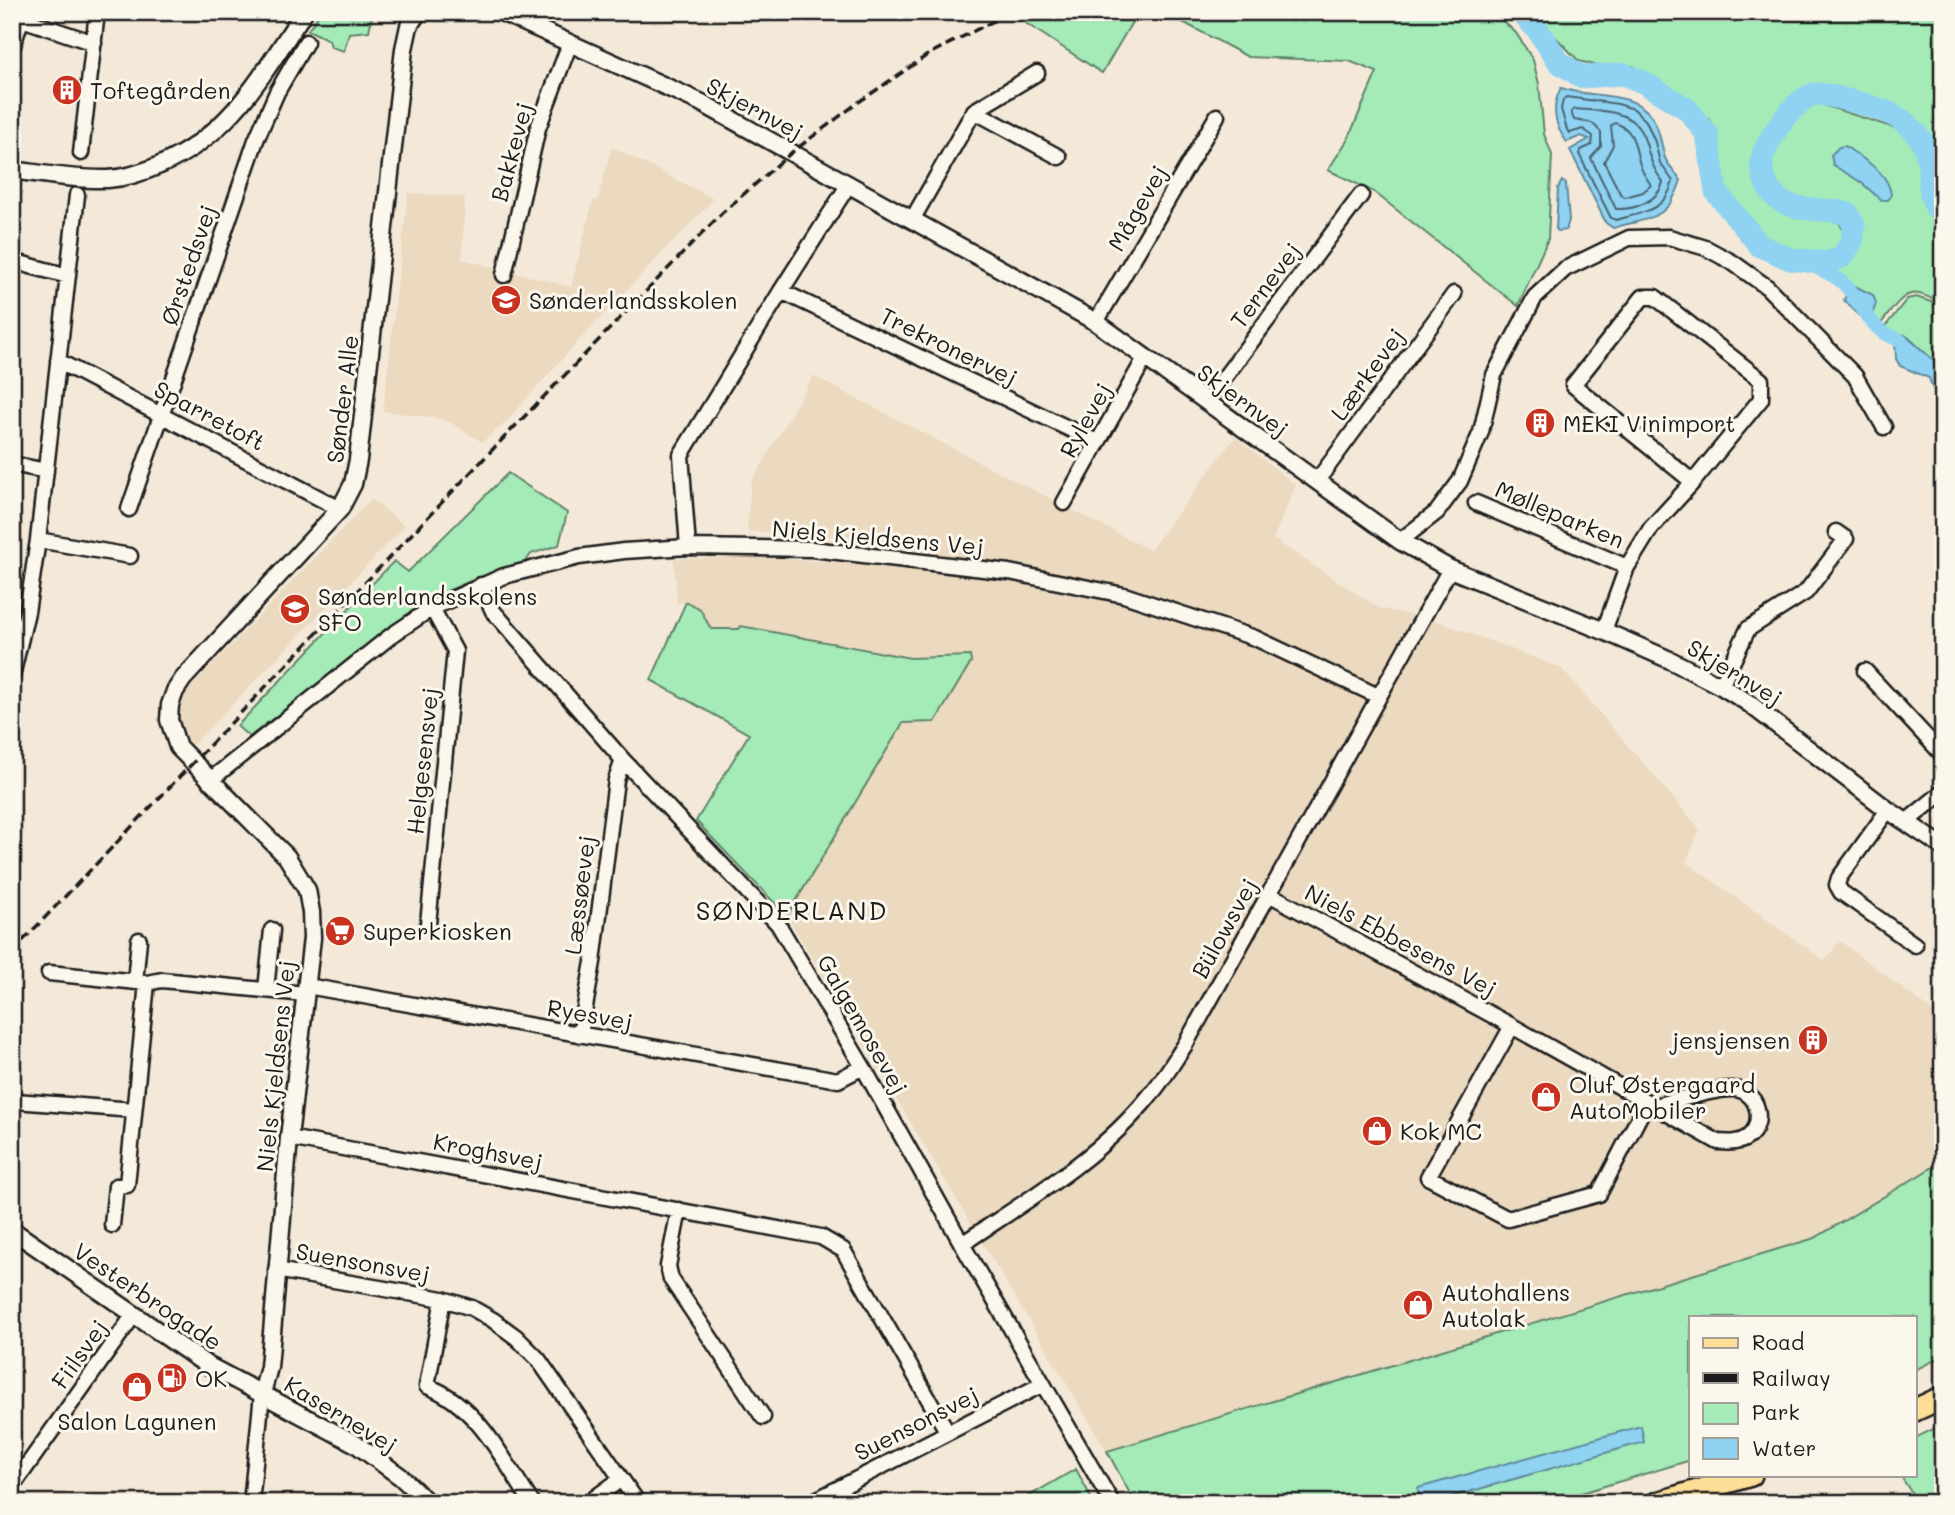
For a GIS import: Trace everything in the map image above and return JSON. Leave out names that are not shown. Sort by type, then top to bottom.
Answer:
[{"type":"main road","points":[[1916,1410],[1943,1397]]},
{"type":"main road","points":[[1657,1503],[1748,1476]]},
{"type":"street","points":[[81,153],[97,12]]},
{"type":"street","points":[[12,170],[112,179],[174,159],[207,138],[236,110],[304,12]]},
{"type":"street","name":"Sønder Alle","points":[[192,764],[178,747],[172,734],[170,705],[175,691],[183,679],[340,509],[353,484],[358,460],[404,49],[409,26],[418,12]]},
{"type":"street","name":"Skjernvej","points":[[501,12],[702,103],[1096,322],[1400,541],[1450,569],[1604,631],[1721,686],[1747,702],[1888,810],[1943,847]]},
{"type":"street","points":[[21,13],[28,21],[94,43]]},
{"type":"street","points":[[12,45],[21,13]]},
{"type":"street","name":"Ørstedsvej","points":[[129,509],[256,140],[277,92],[306,42]]},
{"type":"street","name":"Bakkevej","points":[[504,275],[538,128],[570,43]]},
{"type":"street","points":[[912,220],[975,111],[1037,73]]},
{"type":"street","points":[[975,111],[1059,157]]},
{"type":"street","name":"Mågevej","points":[[1096,322],[1217,116]]},
{"type":"street","points":[[688,547],[681,455],[780,291],[849,184]]},
{"type":"street","points":[[12,676],[27,612],[38,540],[77,195]]},
{"type":"street","name":"Ternevej","points":[[1206,402],[1361,195]]},
{"type":"street","points":[[1400,541],[1437,513],[1460,481],[1481,432],[1494,375],[1535,297],[1564,269],[1629,238],[1669,237],[1706,248],[1732,262],[1767,287],[1855,376],[1884,427]]},
{"type":"street","points":[[12,261],[68,276]]},
{"type":"street","name":"Trekronervej","points":[[780,291],[1097,442]]},
{"type":"street","name":"Lærkevej","points":[[1317,481],[1454,294]]},
{"type":"street","name":"Mølleparken","points":[[1604,631],[1627,567],[1651,528],[1693,482],[1761,399],[1761,380],[1655,297],[1643,297],[1573,385],[1693,482]]},
{"type":"street","name":"Rylevej","points":[[1064,503],[1145,358]]},
{"type":"street","name":"Sparretoft","points":[[58,361],[340,509]]},
{"type":"street","points":[[12,464],[46,471]]},
{"type":"street","name":"Mølleparken","points":[[1476,503],[1627,567]]},
{"type":"street","points":[[1721,686],[1748,629],[1806,592],[1846,540],[1836,532]]},
{"type":"street","points":[[38,540],[130,556]]},
{"type":"street","name":"Niels Kjeldsens Vej","points":[[209,781],[392,635],[432,608],[504,576],[579,557],[624,551],[688,547],[812,549],[1009,572],[1124,595],[1255,638],[1378,696]]},
{"type":"street","name":"Bülowsvej","points":[[962,1244],[1077,1167],[1152,1094],[1185,1045],[1450,569]]},
{"type":"street","name":"Galgemosevej","points":[[481,585],[493,611],[623,760],[778,924],[863,1067],[1112,1503]]},
{"type":"street","name":"Helgesensvej","points":[[428,923],[455,651],[432,608]]},
{"type":"street","points":[[1866,671],[1943,755]]},
{"type":"street","name":"Læssøevej","points":[[580,1035],[593,962],[616,780],[623,760]]},
{"type":"street","name":"Niels Kjeldsens Vej","points":[[192,764],[287,856],[307,890],[311,912],[312,938],[289,1138],[268,1367],[262,1394]]},
{"type":"street","points":[[1906,822],[1943,792]]},
{"type":"street","points":[[1888,810],[1839,878],[1837,885],[1841,892],[1915,945]]},
{"type":"street","name":"Niels Ebbesens Vej","points":[[1269,894],[1512,1026],[1651,1104],[1718,1142],[1737,1142],[1752,1134],[1758,1121],[1756,1104],[1748,1093],[1732,1088],[1651,1104],[1599,1194],[1508,1219],[1428,1177],[1512,1026]]},
{"type":"street","points":[[266,990],[272,930]]},
{"type":"street","points":[[112,1225],[116,1186],[127,1185],[141,983],[139,940]]},
{"type":"street","name":"Ryesvej","points":[[49,973],[141,983],[162,980],[266,990],[306,990],[838,1080],[863,1067]]},
{"type":"street","points":[[15,1101],[134,1110]]},
{"type":"street","name":"Kroghsvej","points":[[289,1138],[821,1237],[843,1250],[947,1431]]},
{"type":"street","points":[[679,1210],[668,1266],[671,1279],[763,1417]]},
{"type":"street","name":"Vesterbrogade","points":[[12,1230],[207,1366],[262,1394]]},
{"type":"street","name":"Suensonsvej","points":[[276,1270],[443,1298],[472,1308],[493,1320],[538,1359],[638,1503]]},
{"type":"street","name":"Suensonsvej","points":[[443,1298],[427,1386],[446,1393],[462,1405],[532,1503]]},
{"type":"street","name":"Fiilsvej","points":[[12,1487],[133,1316]]},
{"type":"street","name":"Suensonsvej","points":[[810,1503],[1043,1384]]},
{"type":"street","points":[[251,1503],[262,1394]]},
{"type":"street","name":"Kasernevej","points":[[262,1394],[356,1444],[401,1477],[428,1503]]},
{"type":"street","points":[[588,1503],[621,1479]]},
{"type":"shaded area","name":"Sønderlandsskolen","points":[[612,147],[714,199],[582,337],[503,425],[482,442],[451,423],[436,418],[383,411],[408,193],[465,197],[462,259],[571,287],[593,200],[597,201]]},
{"type":"shaded area","points":[[813,376],[1150,550],[1235,437],[1296,485],[1273,539],[1379,608],[1440,622],[1561,668],[1700,829],[1686,862],[1825,961],[1840,941],[1943,1019],[1943,1161],[1815,1238],[1107,1451],[787,916],[903,722],[970,656],[910,658],[741,626],[740,629],[711,629],[686,602],[677,603],[674,559],[749,556],[867,565],[867,539],[747,531],[751,483]]},
{"type":"shaded area","name":"Sønderlandsskolens SFO","points":[[371,499],[405,526],[191,747],[180,722],[180,711],[186,692]]},
{"type":"green space","points":[[321,12],[380,14],[372,16],[369,31],[349,33],[344,51],[331,47],[329,40],[308,30]]},
{"type":"green space","points":[[1048,12],[1138,12],[1102,73],[1024,22]]},
{"type":"green space","points":[[1164,12],[1493,12],[1516,33],[1533,60],[1539,84],[1544,134],[1552,155],[1548,239],[1518,306],[1374,192],[1328,170],[1348,139],[1377,72],[1349,61],[1248,57]]},
{"type":"green space","points":[[1531,12],[1943,12],[1943,206],[1940,202],[1936,156],[1927,136],[1892,108],[1831,88],[1813,87],[1802,91],[1763,137],[1756,161],[1763,189],[1776,207],[1793,213],[1838,220],[1846,236],[1840,250],[1831,254],[1798,254],[1764,240],[1724,193],[1717,133],[1709,119],[1633,66],[1598,66],[1579,61]]},
{"type":"green space","points":[[1817,103],[1901,130],[1914,144],[1923,173],[1924,206],[1943,225],[1943,306],[1921,294],[1906,296],[1879,326],[1869,317],[1872,316],[1855,287],[1849,287],[1843,280],[1819,268],[1840,264],[1852,257],[1859,245],[1863,223],[1855,211],[1841,202],[1806,203],[1789,200],[1775,188],[1767,169],[1785,131],[1799,114]]},
{"type":"green space","points":[[1916,297],[1943,310],[1943,370],[1909,338],[1884,332],[1884,328],[1907,299]]},
{"type":"green space","points":[[508,473],[567,513],[559,545],[531,554],[524,564],[478,578],[432,597],[249,737],[237,726],[394,561],[408,572]]},
{"type":"green space","points":[[686,602],[700,609],[711,629],[739,629],[741,626],[910,658],[970,656],[971,662],[935,722],[903,723],[787,916],[696,821],[749,734],[651,680]]},
{"type":"green space","points":[[1943,1161],[1943,1356],[1916,1370],[1916,1316],[1689,1316],[1689,1461],[1548,1503],[1135,1503],[1107,1451],[1815,1238]]},
{"type":"green space","points":[[1943,1424],[1943,1503],[1918,1503],[1901,1476],[1916,1476],[1916,1438]]},
{"type":"green space","points":[[1076,1469],[1094,1503],[1017,1503]]},
{"type":"water","points":[[1561,88],[1622,98],[1644,108],[1652,117],[1659,132],[1665,158],[1681,180],[1664,210],[1648,219],[1613,228],[1606,223],[1570,150],[1589,139],[1581,136],[1567,142],[1557,123],[1555,109]]},
{"type":"water","points":[[1845,146],[1867,161],[1886,180],[1891,196],[1888,200],[1881,200],[1862,183],[1833,165],[1831,155],[1839,147]]},
{"type":"water","points":[[1562,181],[1566,184],[1569,220],[1566,230],[1558,231],[1558,188]]},
{"type":"water","points":[[1855,286],[1873,295],[1876,303],[1872,316],[1863,319],[1844,300],[1849,287]]},
{"type":"water","points":[[1884,332],[1905,335],[1941,367],[1943,407],[1937,401],[1929,378],[1900,366],[1896,359],[1895,340],[1884,336]]},
{"type":"water","points":[[1641,1426],[1644,1442],[1430,1503],[1420,1502],[1418,1488]]},
{"type":"waterway","points":[[1521,12],[1537,29],[1559,62],[1582,77],[1623,74],[1643,82],[1687,109],[1707,134],[1716,192],[1760,246],[1790,259],[1828,263],[1843,256],[1852,241],[1854,226],[1848,214],[1788,204],[1772,193],[1764,177],[1762,158],[1776,130],[1791,110],[1816,94],[1879,109],[1908,125],[1926,151],[1932,196],[1935,205],[1943,214]]},
{"type":"waterway","points":[[1790,259],[1818,268],[1839,280],[1875,326],[1901,341]]},
{"type":"railway","points":[[12,952],[722,213],[791,153],[856,104],[929,54],[1011,12]]},
{"type":"place","name":"Toftegården","points":[[67,90]]},
{"type":"place","name":"Sønderlandsskolen","points":[[506,300]]},
{"type":"place","name":"MEKI Vinimport","points":[[1540,423]]},
{"type":"place","name":"Sønderlandsskolens SFO","points":[[295,609]]},
{"type":"place","name":"Superkiosken","points":[[340,931]]},
{"type":"place","name":"jensjensen","points":[[1813,1040]]},
{"type":"place","name":"Oluf Østergaard AutoMobiler","points":[[1546,1097]]},
{"type":"place","name":"Kok MC","points":[[1377,1131]]},
{"type":"place","name":"Autohallens Autolak","points":[[1418,1305]]},
{"type":"place","name":"OK","points":[[172,1378]]},
{"type":"place","name":"Salon Lagunen","points":[[137,1387]]},
{"type":"district","name":"SØNDERLAND","points":[[792,910]]}]
